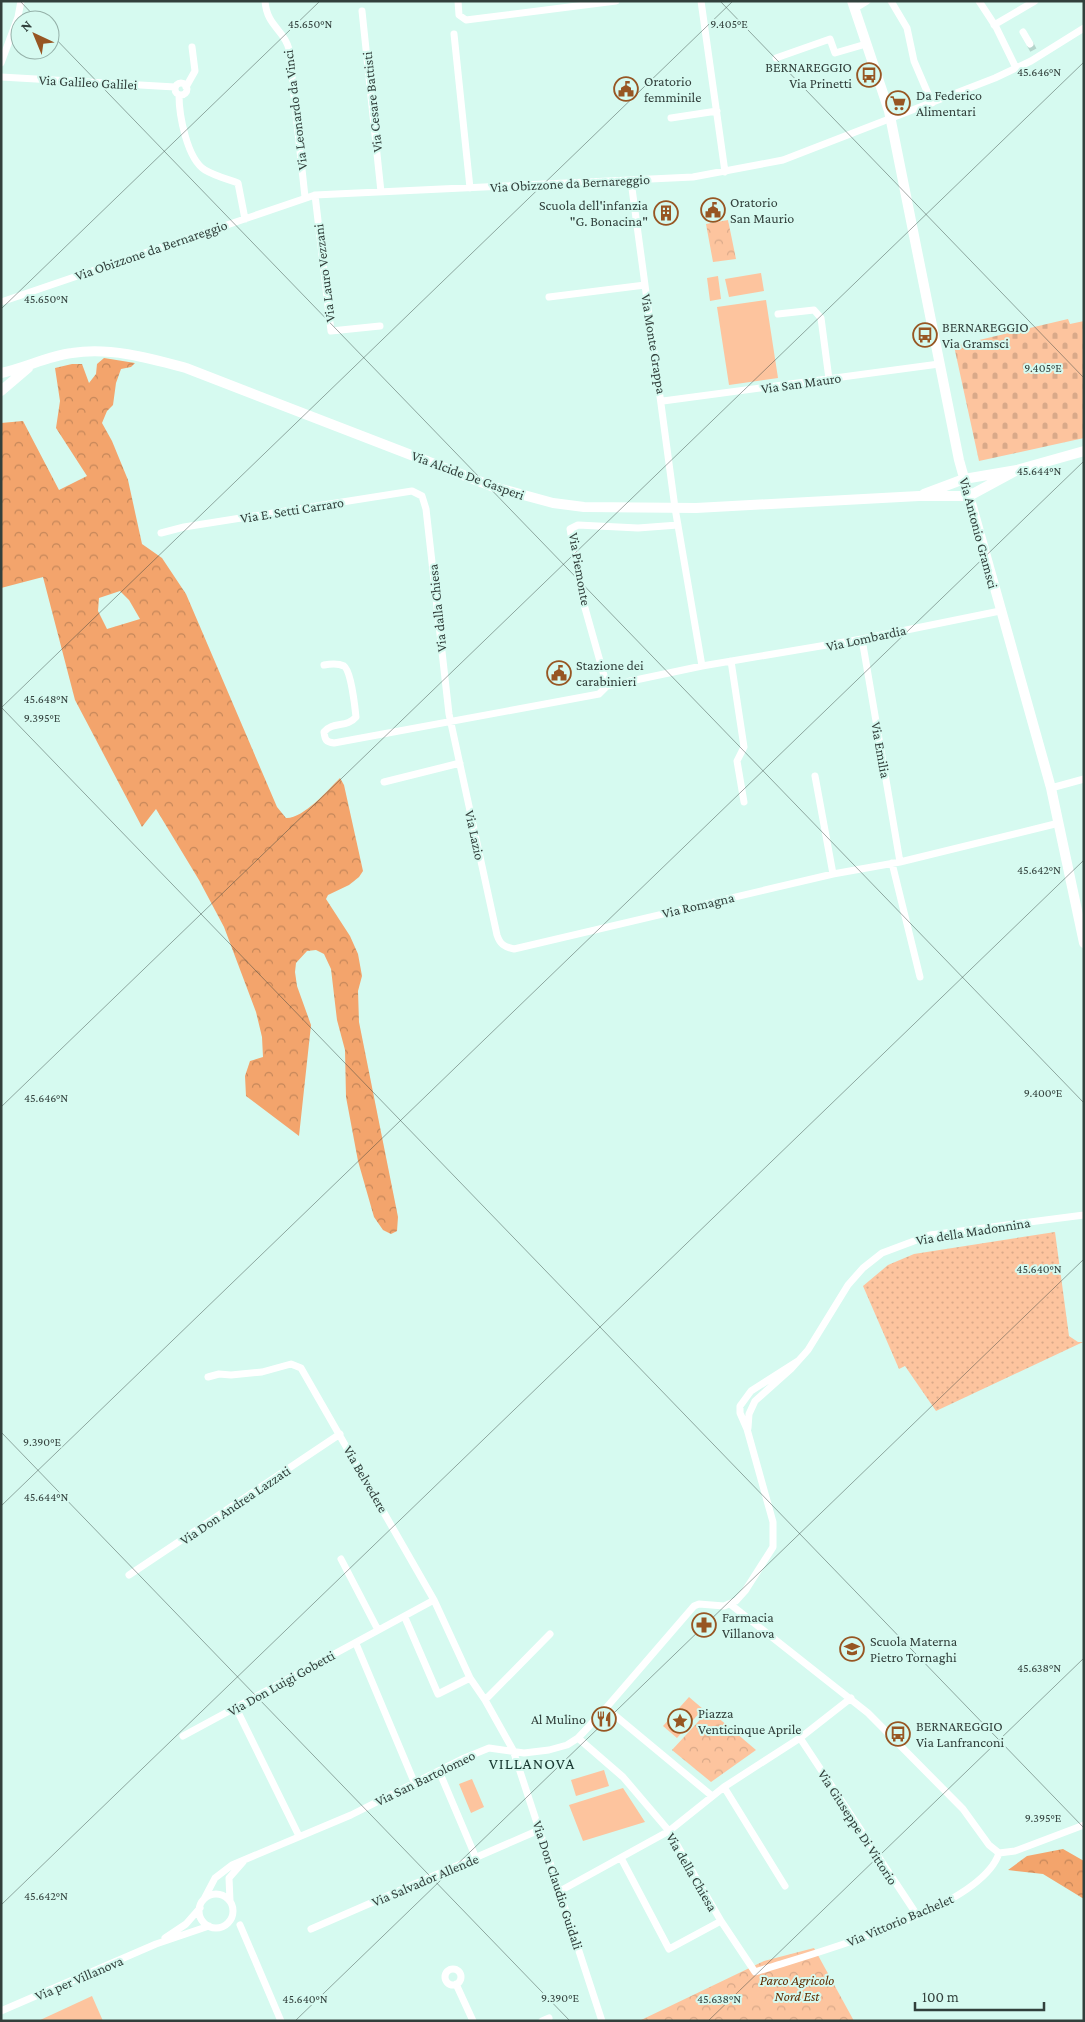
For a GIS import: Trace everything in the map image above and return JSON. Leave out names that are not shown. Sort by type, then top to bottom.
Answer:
[{"type":"main road","name":"Via Antonio Gramsci","points":[[853,5],[890,120],[964,478],[1050,788],[1084,943]]},
{"type":"main road","name":"Via Alcide De Gasperi","points":[[1,373],[71,353],[107,351],[150,358],[186,368],[494,487],[553,503],[592,507],[676,508],[919,496],[969,496]]},
{"type":"main road","name":"Via Alcide De Gasperi","points":[[1,391],[34,363]]},
{"type":"main road","points":[[969,496],[1017,470],[1084,450]]},
{"type":"main road","name":"Via Alcide De Gasperi","points":[[919,496],[964,478],[1017,470]]},
{"type":"street","points":[[1,63],[12,36],[21,1]]},
{"type":"street","name":"Via Leonardo da Vinci","points":[[265,1],[269,21],[286,39],[305,197]]},
{"type":"street","points":[[458,1],[459,15],[466,20],[582,3],[616,1]]},
{"type":"street","points":[[701,1],[725,172]]},
{"type":"street","points":[[853,5],[866,1]]},
{"type":"street","points":[[891,1],[907,28],[914,62],[932,103]]},
{"type":"street","points":[[979,1],[994,25],[1016,68]]},
{"type":"street","points":[[994,25],[1035,1]]},
{"type":"street","name":"Via Cesare Battisti","points":[[362,11],[381,192]]},
{"type":"street","name":"Via Obizzone da Bernareggio","points":[[1,302],[315,195],[632,181],[725,172],[783,160],[890,120],[1016,68],[1036,54],[1083,29]]},
{"type":"street","points":[[1022,32],[1030,44]]},
{"type":"street","points":[[454,34],[470,188]]},
{"type":"street","points":[[776,58],[830,39],[835,53],[866,44]]},
{"type":"street","points":[[175,88],[176,93],[180,95],[185,94],[186,87],[195,71],[192,47]]},
{"type":"street","name":"Via Galileo Galilei","points":[[1,77],[175,88],[179,84],[186,87]]},
{"type":"street","name":"Via Obizzone da Bernareggio","points":[[180,95],[179,104],[190,152],[204,169],[238,183],[245,219]]},
{"type":"street","points":[[671,118],[717,111]]},
{"type":"street","name":"Via Monte Grappa","points":[[632,181],[645,285],[663,401],[678,526],[702,666]]},
{"type":"street","name":"Via Lauro Vezzani","points":[[315,195],[330,331],[380,326]]},
{"type":"street","points":[[549,297],[645,285]]},
{"type":"street","points":[[778,314],[814,310],[819,314],[829,379]]},
{"type":"street","name":"Via San Mauro","points":[[663,401],[939,364]]},
{"type":"street","name":"Via E. Setti Carraro","points":[[160,534],[184,527],[412,491],[422,496]]},
{"type":"street","name":"Via dalla Chiesa","points":[[422,496],[426,508],[451,721]]},
{"type":"street","name":"Via Piemonte","points":[[607,686],[584,601],[570,529],[578,525],[638,528],[678,526]]},
{"type":"street","name":"Via Lombardia","points":[[324,665],[337,664],[344,666],[348,672],[356,717],[348,724],[328,728],[324,732],[325,739],[329,743],[599,694],[607,686],[702,666],[862,639],[1000,611]]},
{"type":"street","name":"Via Emilia","points":[[862,639],[896,862]]},
{"type":"street","points":[[731,662],[744,747],[737,761],[744,802]]},
{"type":"street","name":"Via Lazio","points":[[451,721],[497,935],[499,941],[505,947]]},
{"type":"street","points":[[384,782],[460,763]]},
{"type":"street","points":[[815,776],[833,874]]},
{"type":"street","points":[[1050,788],[1084,779]]},
{"type":"street","name":"Via Romagna","points":[[505,947],[514,949],[1059,823]]},
{"type":"street","points":[[896,862],[920,977]]},
{"type":"street","name":"Via della Madonnina","points":[[748,1429],[749,1414],[754,1401],[782,1379],[798,1361],[858,1273],[889,1250],[930,1235],[1084,1215]]},
{"type":"street","name":"Via della Madonnina","points":[[730,1604],[745,1591],[769,1556],[774,1543],[772,1522],[748,1429],[740,1414],[740,1406],[744,1398],[798,1361]]},
{"type":"street","name":"Via Belvedere","points":[[208,1377],[219,1374],[231,1375],[262,1372],[291,1364],[301,1368],[434,1600],[470,1678],[486,1700],[513,1750]]},
{"type":"street","name":"Via Don Andrea Lazzati","points":[[129,1575],[340,1434]]},
{"type":"street","points":[[340,1559],[378,1630]]},
{"type":"street","name":"Via Don Luigi Gobetti","points":[[183,1736],[434,1600]]},
{"type":"street","name":"Via San Bartolomeo","points":[[156,1944],[186,1924],[200,1907],[219,1873],[247,1859],[415,1784],[489,1748],[524,1753],[549,1750],[567,1745],[578,1738],[606,1708],[694,1606],[699,1604],[730,1604]]},
{"type":"street","points":[[730,1604],[850,1698],[919,1762],[963,1809],[989,1845],[999,1853],[1015,1851],[1084,1825]]},
{"type":"street","points":[[406,1620],[438,1694],[470,1678]]},
{"type":"street","points":[[486,1700],[550,1634]]},
{"type":"street","points":[[357,1646],[415,1784]]},
{"type":"street","points":[[560,1890],[669,1831],[724,1787],[800,1738],[850,1698]]},
{"type":"street","points":[[236,1708],[300,1836]]},
{"type":"street","points":[[606,1708],[712,1796]]},
{"type":"street","name":"Via della Chiesa","points":[[578,1738],[623,1778],[669,1831],[721,1921],[755,1972]]},
{"type":"street","name":"Via Giuseppe Di Vittorio","points":[[800,1738],[917,1915]]},
{"type":"street","name":"Via Don Claudio Guidali","points":[[513,1750],[602,2021]]},
{"type":"street","points":[[439,1771],[476,1858]]},
{"type":"street","points":[[724,1787],[785,1886]]},
{"type":"street","name":"Via Salvador Allende","points":[[311,1929],[539,1830]]},
{"type":"street","name":"Via Vittorio Bachelet","points":[[755,1972],[857,1941],[956,1897],[976,1884],[990,1870],[999,1853]]},
{"type":"street","points":[[621,1858],[669,1949],[721,1921]]},
{"type":"street","name":"Via San Bartolomeo","points":[[228,1922],[232,1914],[228,1887],[230,1878],[235,1869],[247,1859]]},
{"type":"street","points":[[204,1899],[211,1895],[219,1894],[231,1904],[282,2021]]},
{"type":"street","points":[[200,1907],[201,1918],[210,1926]]},
{"type":"street","points":[[156,1944],[210,1926],[220,1927],[234,1921],[240,1925]]},
{"type":"street","name":"Via per Villanova","points":[[1,2011],[156,1944]]},
{"type":"street","points":[[456,1984],[473,2021]]},
{"type":"green space","points":[[728,220],[736,259],[713,262],[706,224]]},
{"type":"green space","points":[[761,273],[764,291],[729,297],[725,279]]},
{"type":"green space","points":[[718,276],[721,299],[710,301],[707,278]]},
{"type":"green space","points":[[766,300],[778,378],[729,385],[717,307]]},
{"type":"green space","points":[[1068,319],[1070,324],[1084,321],[1084,438],[979,461],[954,346]]},
{"type":"green space","points":[[104,358],[135,363],[131,367],[121,369],[116,383],[113,405],[107,411],[102,423],[112,441],[128,480],[142,544],[162,558],[186,594],[277,807],[286,818],[293,817],[315,803],[340,778],[344,785],[363,871],[349,885],[328,895],[326,899],[350,936],[358,954],[362,976],[358,991],[359,1022],[398,1217],[397,1231],[391,1234],[383,1230],[374,1217],[358,1161],[346,1097],[345,1050],[337,1020],[331,969],[324,954],[316,950],[307,951],[296,963],[297,986],[311,1025],[299,1136],[246,1096],[245,1076],[250,1061],[263,1057],[262,1037],[256,1012],[224,927],[199,880],[156,809],[142,827],[75,700],[43,577],[1,588],[1,423],[23,421],[59,490],[87,476],[56,428],[60,401],[55,368],[82,364],[89,383],[96,374],[97,364]],"holes":[[[120,591],[129,600],[140,619],[107,629],[98,611],[99,598]]]},
{"type":"green space","points":[[1055,1232],[1069,1336],[1078,1342],[1083,1342],[936,1411],[905,1366],[899,1369],[863,1286],[888,1265],[914,1254]]},
{"type":"green space","points":[[689,1697],[703,1709],[677,1738],[663,1726]]},
{"type":"green space","points":[[709,1710],[756,1750],[711,1782],[672,1750]]},
{"type":"green space","points":[[604,1770],[609,1786],[576,1796],[571,1780]]},
{"type":"green space","points":[[472,1779],[484,1807],[471,1813],[459,1784]]},
{"type":"green space","points":[[623,1788],[645,1822],[583,1841],[569,1805]]},
{"type":"green space","points":[[1063,1849],[1084,1861],[1084,1899],[1043,1874],[1008,1870],[1027,1856]]},
{"type":"green space","name":"Parco Agricolo Nord Est","points":[[814,1948],[854,2021],[639,2021],[764,1961]]},
{"type":"green space","points":[[92,1996],[103,2021],[38,2021]]},
{"type":"tunnel","points":[[1030,44],[1035,53]]},
{"type":"place","name":"BERNAREGGIO Via Prinetti","points":[[869,75]]},
{"type":"place","name":"Oratorio femminile","points":[[626,89]]},
{"type":"place","name":"Da Federico Alimentari","points":[[898,103]]},
{"type":"place","name":"Oratorio San Maurio","points":[[713,210]]},
{"type":"place","name":"Scuola dell'infanzia \"G. Bonacina\"","points":[[666,213]]},
{"type":"place","name":"BERNAREGGIO Via Gramsci","points":[[925,335]]},
{"type":"place","name":"Stazione dei carabinieri","points":[[559,673]]},
{"type":"place","name":"Farmacia Villanova","points":[[704,1625]]},
{"type":"place","name":"Scuola Materna Pietro Tornaghi","points":[[852,1649]]},
{"type":"place","name":"Al Mulino","points":[[604,1719]]},
{"type":"place","name":"Piazza Venticinque Aprile","points":[[680,1721]]},
{"type":"place","name":"BERNAREGGIO Via Lanfranconi","points":[[898,1734]]},
{"type":"district","name":"VILLANOVA","points":[[532,1763]]}]
